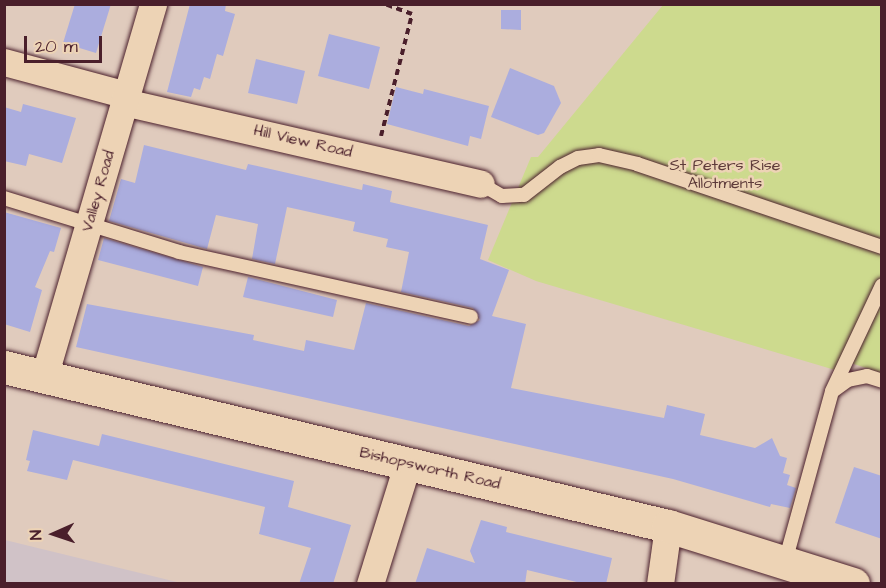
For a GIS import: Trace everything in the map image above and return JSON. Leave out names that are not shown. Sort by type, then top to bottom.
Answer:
[{"type":"street","name":"Valley Road","points":[[44,377],[153,4]]},
{"type":"street","name":"Hill View Road","points":[[4,62],[125,98],[481,184]]},
{"type":"street","name":"Bishopsworth Road","points":[[4,367],[668,526],[853,584]]},
{"type":"street","points":[[370,584],[408,462]]},
{"type":"street","points":[[660,584],[668,526]]},
{"type":"lane","points":[[481,184],[502,196],[524,195],[560,167],[578,158],[599,155],[637,164],[882,247]]},
{"type":"lane","points":[[4,198],[179,252],[471,317]]},
{"type":"lane","points":[[785,562],[832,391],[882,285]]},
{"type":"lane","points":[[832,391],[849,380],[867,376],[882,381]]},
{"type":"path","points":[[376,158],[411,14],[384,4]]},
{"type":"shaded area","points":[[5,540],[181,583],[5,583]]},
{"type":"green space","name":"St Peters Rise Allotments","points":[[663,5],[881,5],[881,373],[848,362],[835,370],[536,281],[488,260],[531,157],[538,157]]},
{"type":"building","points":[[75,4],[111,4],[96,53],[63,43]]},
{"type":"building","points":[[190,4],[226,4],[225,11],[235,14],[223,56],[217,54],[210,79],[204,77],[200,90],[194,88],[191,97],[167,92]]},
{"type":"building","points":[[501,10],[521,10],[521,30],[501,29]]},
{"type":"building","points":[[329,34],[380,47],[369,89],[318,76]]},
{"type":"building","points":[[256,59],[305,71],[297,104],[248,93]]},
{"type":"building","points":[[510,68],[554,86],[561,103],[544,133],[538,135],[491,117]]},
{"type":"building","points":[[396,87],[423,94],[424,89],[489,106],[481,139],[470,136],[468,146],[387,124]]},
{"type":"building","points":[[23,104],[76,118],[62,163],[29,154],[26,166],[4,161],[4,107],[21,112]]},
{"type":"building","points":[[144,145],[246,170],[248,164],[362,190],[363,184],[392,191],[390,202],[488,225],[480,259],[509,270],[492,316],[526,324],[511,388],[664,418],[667,405],[705,414],[700,435],[755,448],[772,438],[780,456],[787,458],[783,473],[790,475],[787,485],[796,488],[790,508],[771,504],[770,507],[673,479],[76,347],[87,304],[254,335],[253,340],[304,351],[306,340],[354,350],[366,303],[469,326],[480,320],[473,308],[401,292],[409,252],[386,247],[388,239],[353,231],[355,222],[287,207],[275,264],[252,259],[258,224],[216,215],[207,249],[109,221],[121,179],[135,183]]},
{"type":"building","points":[[4,212],[61,228],[54,252],[50,251],[35,287],[42,290],[30,332],[4,324]]},
{"type":"building","points":[[104,238],[203,267],[198,286],[98,260]]},
{"type":"building","points":[[248,277],[337,300],[333,317],[243,297]]},
{"type":"building","points":[[33,430],[99,446],[102,434],[294,481],[288,507],[351,525],[333,584],[299,584],[311,548],[259,534],[265,507],[73,460],[67,480],[27,471],[30,461],[26,460]]},
{"type":"building","points":[[854,467],[882,476],[882,539],[835,523]]},
{"type":"building","points":[[481,520],[507,527],[506,532],[612,558],[606,584],[585,584],[527,570],[525,584],[415,584],[427,548],[475,563],[470,551]]}]
